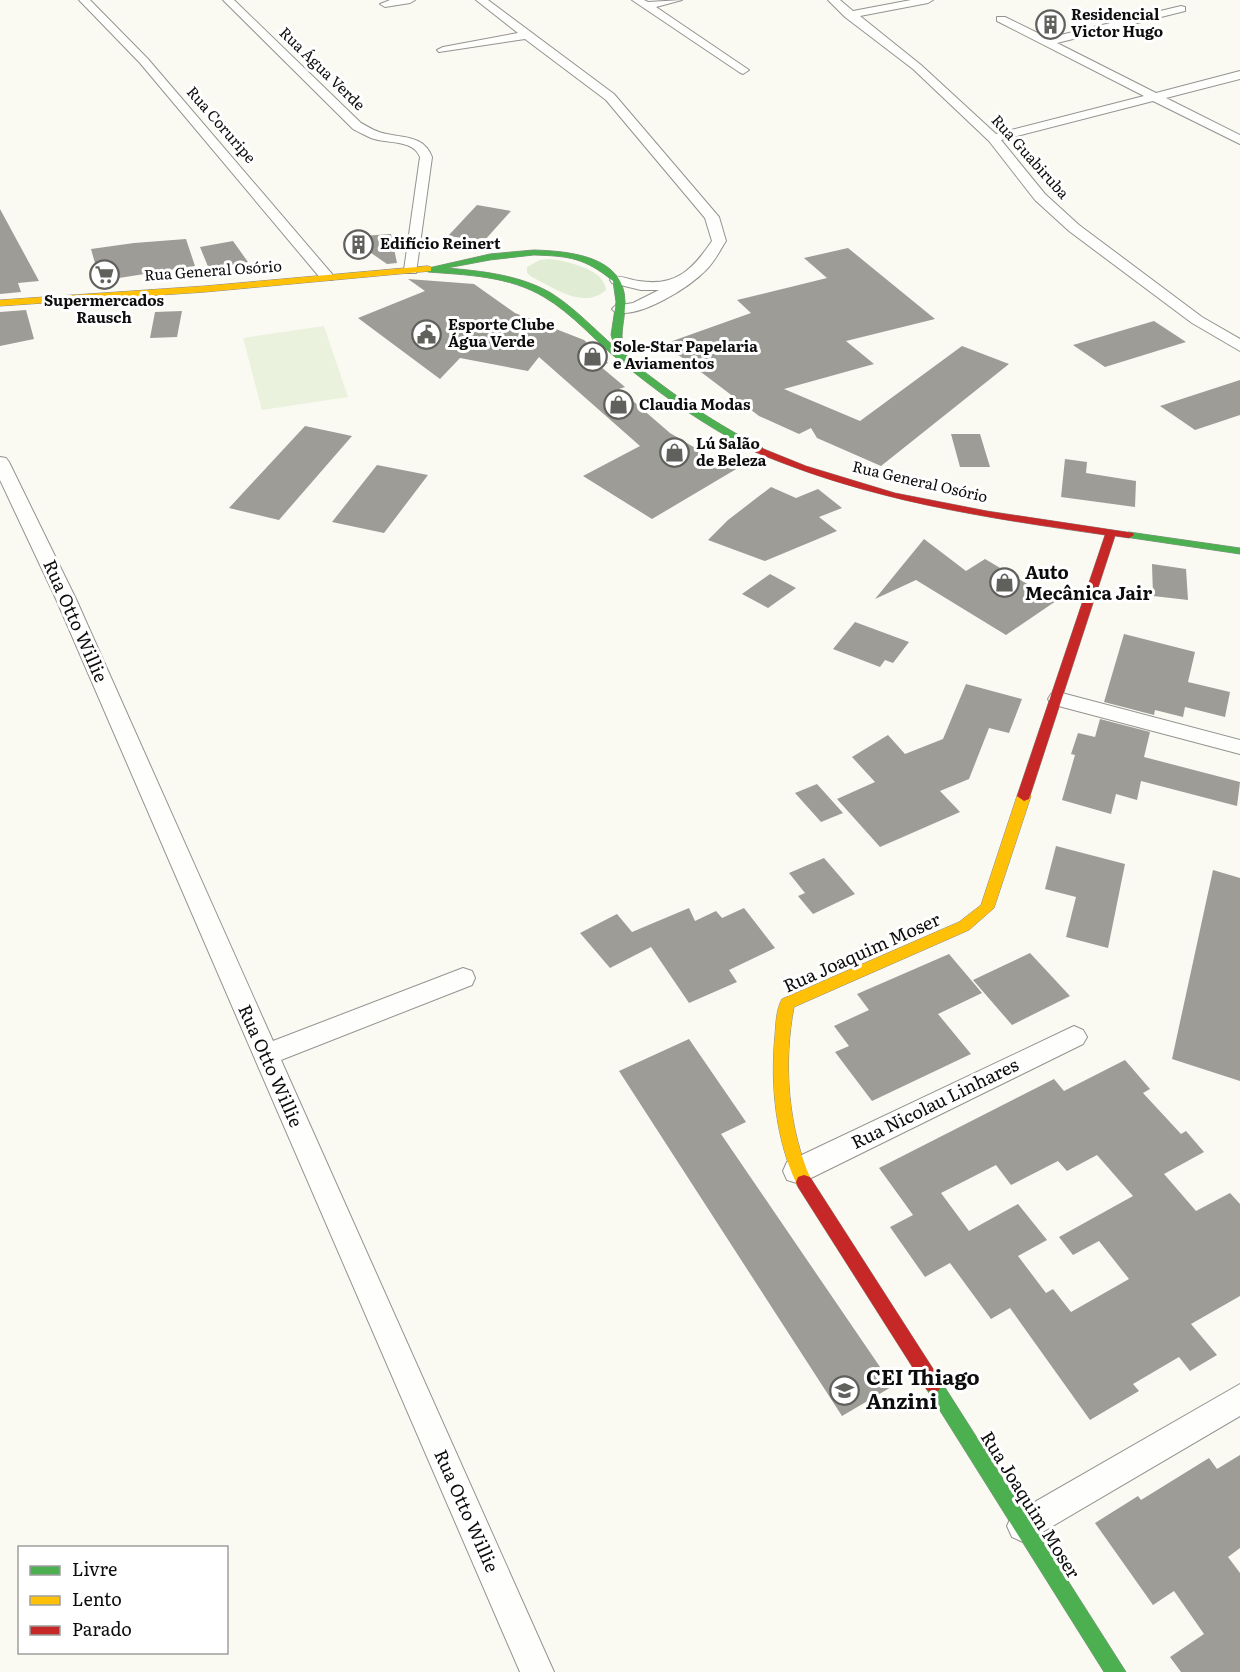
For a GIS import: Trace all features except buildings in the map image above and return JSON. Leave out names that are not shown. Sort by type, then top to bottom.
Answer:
[{"type":"main road","name":"Rua General Osório","points":[[0,303],[205,289],[428,269],[516,253],[561,254],[595,262],[615,299]]},
{"type":"main road","points":[[520,284],[515,274],[516,266],[523,260],[533,256],[561,254]]},
{"type":"main road","name":"Rua General Osório","points":[[428,269],[464,273],[520,284],[550,297],[624,360],[707,423],[765,453],[811,471],[876,491],[955,510],[1240,551]]},
{"type":"main road","points":[[550,297],[584,307]]},
{"type":"main road","points":[[615,299],[616,335],[624,360]]},
{"type":"main road","name":"Rua Joaquim Moser","points":[[1111,533],[987,908],[964,926],[787,1003],[782,1014],[781,1035],[789,1141],[797,1171],[1116,1672]]},
{"type":"street","name":"Rua Coruripe","points":[[84,0],[151,69],[327,277]]},
{"type":"street","name":"Rua Água Verde","points":[[228,0],[364,132],[416,143],[423,148],[426,157],[411,270]]},
{"type":"street","points":[[385,4],[410,0]]},
{"type":"street","points":[[481,0],[610,98],[712,217],[719,242],[702,266],[651,302],[615,299]]},
{"type":"street","points":[[642,3],[677,0]]},
{"type":"street","name":"Rua Guabiruba","points":[[833,0],[916,67],[993,138],[1040,197],[1074,228],[1197,320],[1240,346]]},
{"type":"street","points":[[849,15],[928,0]]},
{"type":"street","points":[[642,3],[743,70]]},
{"type":"street","points":[[1047,42],[1181,9]]},
{"type":"street","points":[[1001,19],[1240,140]]},
{"type":"street","points":[[443,50],[528,35]]},
{"type":"street","points":[[993,138],[1240,75]]},
{"type":"street","points":[[615,299],[641,286],[675,286]]},
{"type":"street","name":"Rua Otto Willie","points":[[0,462],[66,599],[537,1672]]},
{"type":"street","points":[[1058,699],[1240,747]]},
{"type":"street","points":[[265,1055],[463,978]]},
{"type":"street","name":"Rua Nicolau Linhares","points":[[797,1171],[1074,1037]]},
{"type":"street","points":[[1023,1526],[1240,1399]]},
{"type":"green space","points":[[550,259],[592,271],[604,283],[606,290],[597,296],[579,298],[559,291],[527,273],[527,267],[540,260]]},
{"type":"green space","points":[[324,326],[348,397],[262,410],[243,338]]},
{"type":"traffic: fast","points":[[428,269],[490,257],[534,252],[576,256],[595,263],[617,280],[621,302],[616,335],[624,360]]},
{"type":"traffic: fast","points":[[428,269],[510,280],[547,295],[666,393],[702,418],[759,450]]},
{"type":"traffic: fast","points":[[1129,535],[1240,551]]},
{"type":"traffic: fast","points":[[933,1384],[1116,1672]]},
{"type":"traffic: slow","points":[[0,303],[205,289],[428,269]]},
{"type":"traffic: slow","points":[[804,1182],[796,1166],[790,1145],[783,1094],[782,1043],[787,1003],[964,926],[987,908],[1024,796]]},
{"type":"traffic: jam","points":[[759,450],[848,484],[894,496],[987,514],[1129,535]]},
{"type":"traffic: jam","points":[[1024,796],[1111,533]]},
{"type":"traffic: jam","points":[[804,1182],[933,1384]]},
{"type":"place","name":"Residencial Victor Hugo","points":[[1050,24]]},
{"type":"place","name":"Edifício Reinert","points":[[359,244]]},
{"type":"place","name":"Supermercados Rausch","points":[[104,274]]},
{"type":"place","name":"Esporte Clube Água Verde","points":[[427,334]]},
{"type":"place","name":"Sole-Star Papelaria e Aviamentos","points":[[592,356]]},
{"type":"place","name":"Claudia Modas","points":[[618,405]]},
{"type":"place","name":"Lú Salão de Beleza","points":[[675,453]]},
{"type":"place","name":"Auto Mecânica Jair","points":[[1004,583]]},
{"type":"place","name":"CEI Thiago Anzini","points":[[845,1390]]}]
